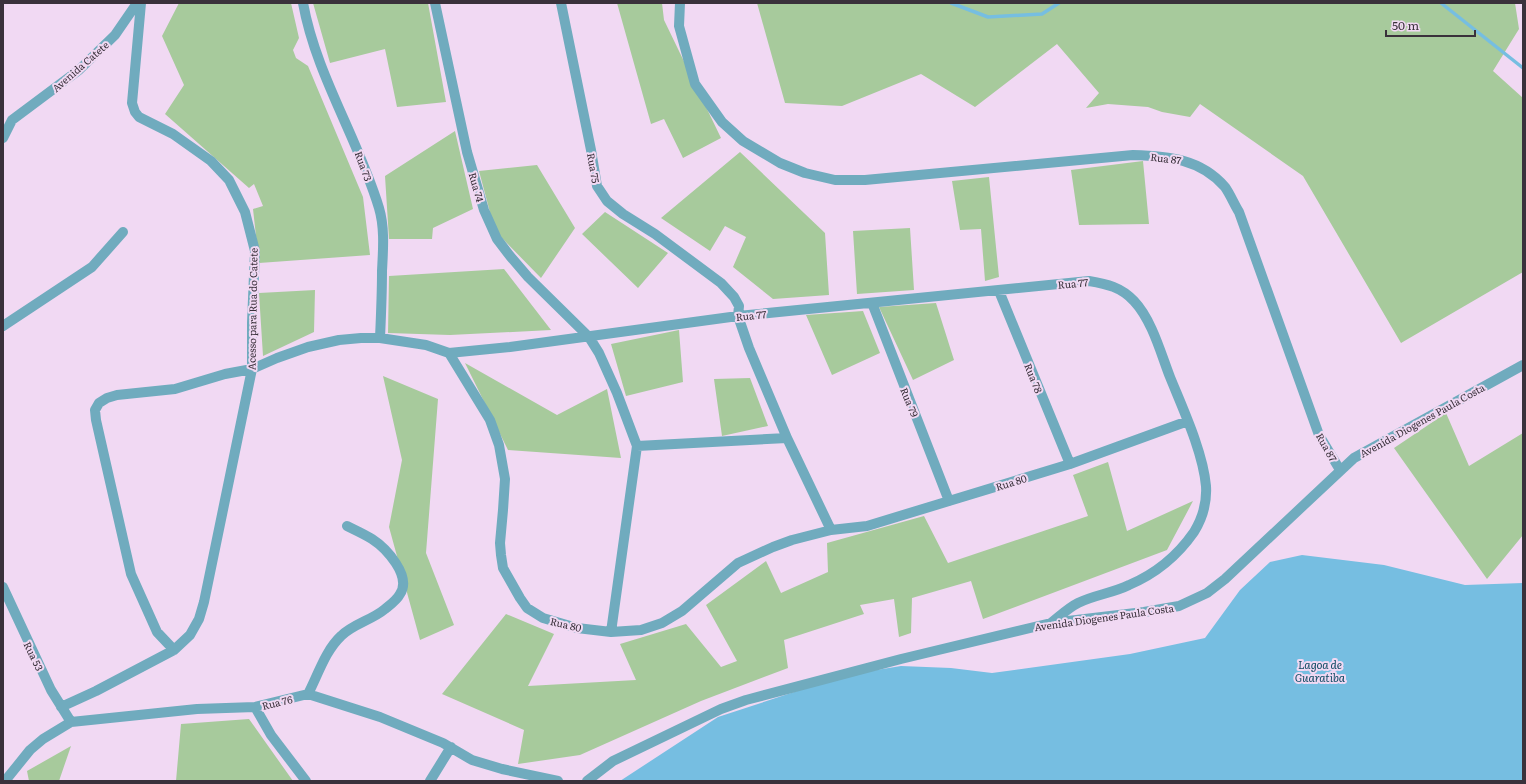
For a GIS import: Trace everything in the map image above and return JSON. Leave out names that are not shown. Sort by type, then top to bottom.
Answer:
[{"type":"street","name":"Avenida Catete","points":[[8,120],[79,70],[115,35],[137,3]]},
{"type":"street","name":"Acesso para Rua do Catete","points":[[61,707],[174,650],[190,635],[199,619],[204,602],[229,487],[252,369],[255,251],[245,212],[229,180],[211,161],[173,134],[139,118],[135,112],[132,103],[141,3]]},
{"type":"street","name":"Rua 73","points":[[303,3],[307,25],[324,74],[361,157],[379,209],[383,242],[380,338]]},
{"type":"street","name":"Rua 74","points":[[435,3],[467,152],[484,210],[497,239],[528,277],[589,336],[605,367],[637,446]]},
{"type":"street","name":"Rua 75","points":[[561,3],[597,186],[607,201],[655,234],[721,283],[734,297],[739,306],[738,316]]},
{"type":"street","name":"Rua 87","points":[[680,3],[679,26],[695,84],[722,122],[743,141],[780,163],[805,173],[835,180],[865,180],[1133,156],[1158,156],[1187,161],[1208,171],[1225,188],[1239,212],[1319,435],[1340,470]]},
{"type":"street","points":[[3,138],[8,120]]},
{"type":"street","points":[[3,326],[92,268],[123,232]]},
{"type":"street","name":"Rua 77","points":[[589,336],[738,316],[1089,281],[1106,284],[1122,290],[1135,302],[1146,319],[1188,421],[1203,465],[1206,487],[1204,510],[1195,531],[1182,548],[1152,573],[1130,585],[1080,602],[1068,609],[1051,623]]},
{"type":"street","name":"Rua 78","points":[[999,291],[1070,464]]},
{"type":"street","name":"Rua 79","points":[[872,303],[949,501]]},
{"type":"street","points":[[738,316],[749,348],[787,438],[831,530]]},
{"type":"street","points":[[174,650],[157,632],[131,574],[96,420],[95,410],[99,403],[107,398],[117,395],[175,389],[224,374],[252,369],[308,347],[339,340],[380,338],[426,345],[450,353],[510,347],[589,336]]},
{"type":"street","name":"Rua 80","points":[[450,353],[490,420],[499,445],[505,479],[500,543],[501,556],[503,568],[520,598],[528,608],[543,618],[577,628],[611,632],[641,630],[662,623],[682,611],[738,563],[792,540],[831,530],[867,526],[1070,464],[1188,421]]},
{"type":"street","name":"Avenida Diogenes Paula Costa","points":[[587,781],[613,761],[722,709],[746,700],[901,659],[1051,623],[1144,612],[1179,606],[1207,593],[1225,579],[1354,458],[1375,445],[1523,365]]},
{"type":"street","points":[[611,632],[637,446],[787,438]]},
{"type":"street","points":[[347,526],[372,539],[389,553],[399,568],[403,584],[401,594],[384,610],[342,635],[334,643],[326,656],[308,694],[380,717],[451,747],[472,760],[502,769],[558,781]]},
{"type":"street","name":"Rua 53","points":[[3,587],[37,663],[51,690],[71,722]]},
{"type":"street","name":"Rua 76","points":[[5,781],[30,750],[71,722],[197,710],[255,707],[308,694]]},
{"type":"street","points":[[255,707],[271,735],[306,781]]},
{"type":"street","points":[[430,781],[451,747]]},
{"type":"green space","points":[[179,3],[291,3],[299,38],[293,50],[296,58],[308,66],[363,197],[370,255],[259,263],[253,209],[263,206],[254,184],[249,188],[165,114],[184,85],[162,36]]},
{"type":"green space","points":[[313,3],[428,3],[446,102],[397,107],[385,49],[330,63]]},
{"type":"green space","points":[[617,3],[662,3],[664,20],[721,138],[683,158],[664,119],[651,124]]},
{"type":"green space","points":[[757,3],[1515,3],[1519,29],[1493,71],[1523,98],[1523,272],[1401,343],[1303,176],[1200,104],[1190,117],[1162,112],[1148,107],[1108,104],[1086,108],[1099,93],[1057,44],[975,107],[921,74],[842,106],[785,103]]},
{"type":"green space","points":[[455,131],[473,209],[433,228],[432,239],[389,239],[385,176]]},
{"type":"green space","points":[[740,152],[825,233],[829,295],[773,299],[733,267],[746,237],[725,226],[710,251],[661,218]]},
{"type":"green space","points":[[1143,161],[1149,224],[1079,225],[1071,170]]},
{"type":"green space","points":[[537,165],[575,228],[541,278],[495,231],[479,171]]},
{"type":"green space","points":[[989,177],[999,277],[985,281],[981,229],[960,230],[952,181]]},
{"type":"green space","points":[[605,212],[668,253],[638,288],[582,234]]},
{"type":"green space","points":[[910,228],[914,290],[857,294],[853,231]]},
{"type":"green space","points":[[504,269],[551,330],[450,335],[388,333],[389,276]]},
{"type":"green space","points":[[315,290],[314,332],[263,356],[259,293]]},
{"type":"green space","points":[[936,303],[954,360],[913,380],[879,307]]},
{"type":"green space","points":[[863,311],[880,353],[832,375],[806,315]]},
{"type":"green space","points":[[679,330],[683,382],[626,396],[611,344]]},
{"type":"green space","points":[[465,363],[557,415],[607,389],[621,458],[508,450]]},
{"type":"green space","points":[[383,376],[438,399],[426,553],[454,625],[420,640],[389,527],[402,460]]},
{"type":"green space","points":[[750,378],[768,426],[722,436],[714,379]]},
{"type":"green space","points":[[1446,413],[1469,466],[1523,433],[1523,535],[1487,579],[1394,448]]},
{"type":"green space","points":[[1108,462],[1127,531],[1193,501],[1167,550],[983,619],[971,581],[912,598],[911,633],[899,637],[894,599],[860,605],[864,614],[784,640],[788,668],[701,701],[580,755],[518,764],[524,730],[442,694],[506,614],[554,634],[528,686],[636,680],[620,644],[686,624],[721,667],[737,661],[706,605],[766,561],[781,593],[828,572],[827,543],[924,516],[948,563],[1088,516],[1073,475]]},
{"type":"green space","points":[[249,719],[293,781],[176,781],[181,724]]},
{"type":"green space","points":[[71,746],[59,781],[29,781],[27,771]]},
{"type":"water","name":"Lagoa de Guaratiba","points":[[1302,555],[1384,565],[1465,585],[1523,583],[1523,781],[620,781],[718,717],[846,675],[901,666],[951,668],[992,673],[1130,654],[1205,638],[1240,590],[1270,562]]},
{"type":"waterway","points":[[951,3],[988,17],[1042,14],[1059,3]]},
{"type":"waterway","points":[[1441,3],[1523,68]]}]
